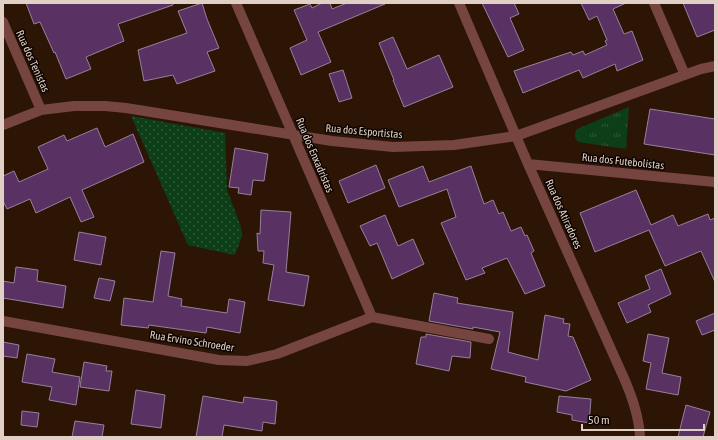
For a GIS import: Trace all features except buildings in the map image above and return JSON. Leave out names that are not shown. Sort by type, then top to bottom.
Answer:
[{"type":"street","name":"Rua dos Enxadristas","points":[[236,3],[372,317]]},
{"type":"street","name":"Rua dos Atiradores","points":[[459,3],[528,164],[633,398],[640,422],[640,437]]},
{"type":"street","points":[[654,3],[686,75]]},
{"type":"street","name":"Rua dos Tenistas","points":[[3,22],[41,110]]},
{"type":"street","name":"Rua dos Esportistas","points":[[3,125],[41,110],[74,106],[104,106],[126,108],[293,136],[332,141],[393,147],[454,145],[516,136],[701,69],[715,66]]},
{"type":"street","name":"Rua dos Futebolistas","points":[[528,164],[715,182]]},
{"type":"street","points":[[372,317],[489,339]]},
{"type":"street","name":"Rua Ervino Schroeder","points":[[3,321],[219,360],[247,361],[277,354],[372,317]]},
{"type":"green space","points":[[629,107],[626,149],[578,142],[575,136],[577,129]]},
{"type":"green space","points":[[131,116],[225,133],[227,190],[241,227],[242,236],[235,255],[188,245]]}]
